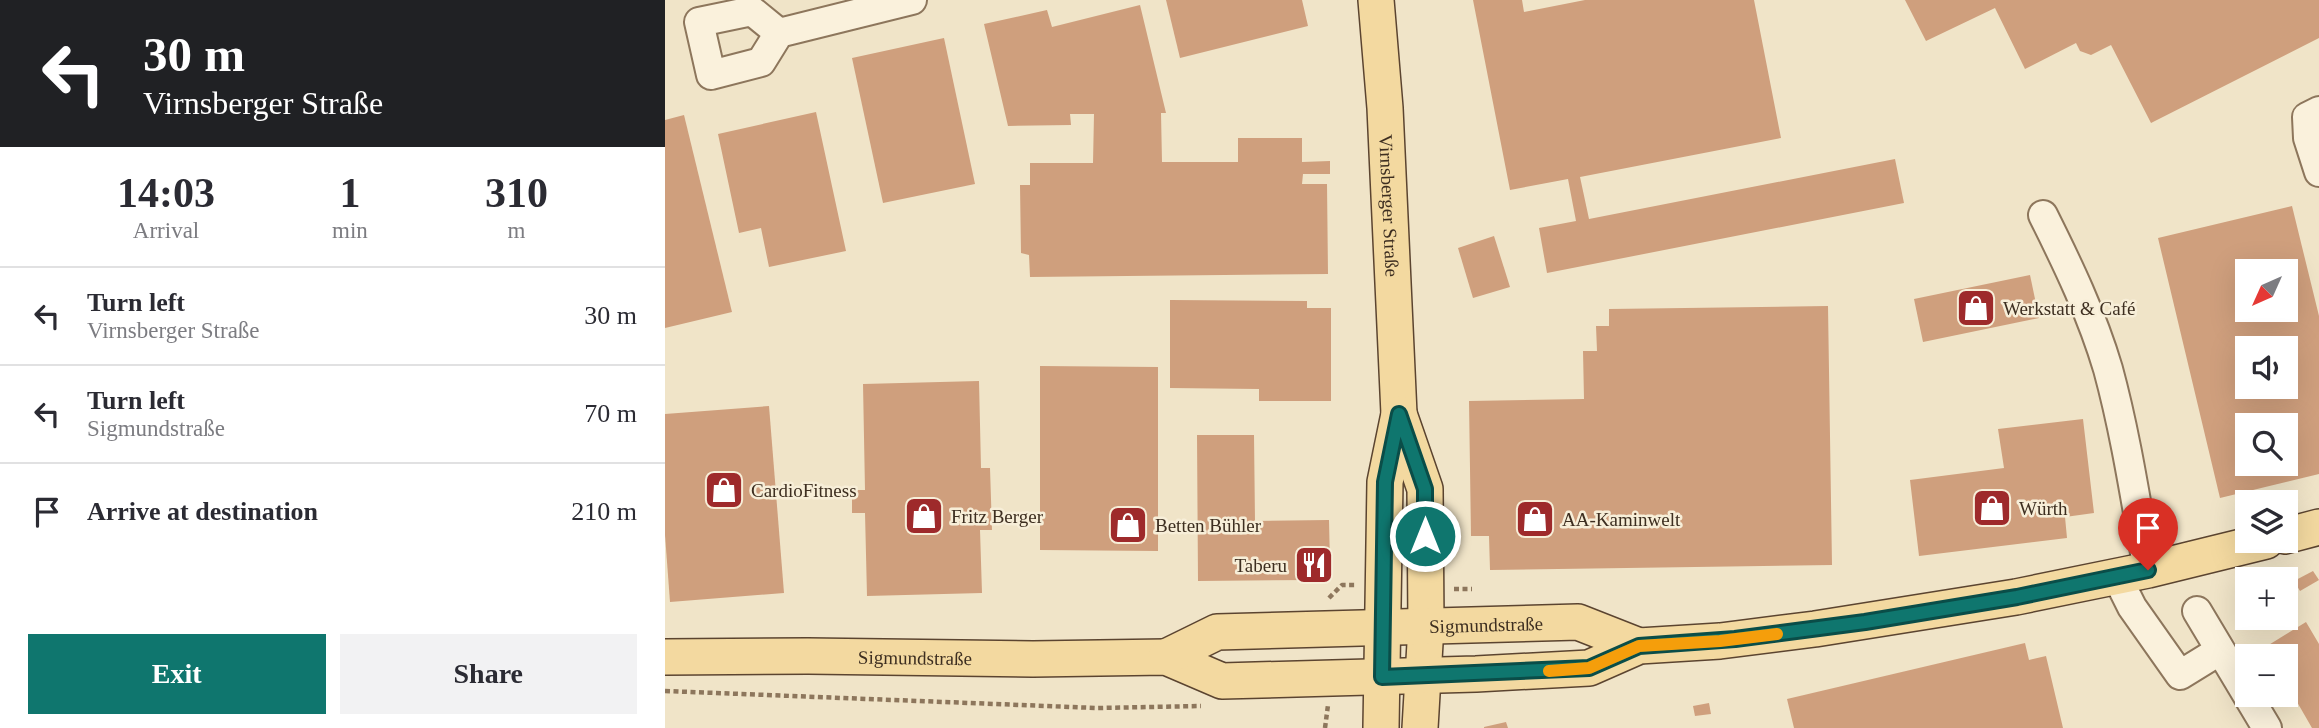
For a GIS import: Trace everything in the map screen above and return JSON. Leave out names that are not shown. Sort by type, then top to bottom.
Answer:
[{"type":"main road","name":"Virnsberger Straße","points":[[1376,0],[1385,108],[1399,414],[1385,482],[1381,728]]},
{"type":"main road","name":"Virnsberger Straße","points":[[1399,414],[1425,489],[1426,626],[1420,728]]},
{"type":"main road","points":[[2298,533],[2319,527]]},
{"type":"main road","name":"Sigmundstraße","points":[[665,657],[1166,657],[1222,681],[1424,676],[1589,668],[1639,646],[1720,641],[1815,629],[2017,597],[2235,548]]},
{"type":"main road","name":"Sigmundstraße","points":[[1166,657],[1217,632],[1578,622],[1639,646]]},
{"type":"street","points":[[779,33],[912,0]]},
{"type":"street","points":[[2319,111],[2307,117],[2308,138],[2319,172]]},
{"type":"street","points":[[2043,215],[2070,268],[2107,367],[2125,442],[2132,573],[2131,607],[2180,675],[2219,651]]},
{"type":"street","points":[[2197,611],[2267,728]]},
{"type":"path","points":[[665,691],[1097,708],[1203,706]]},
{"type":"path","points":[[1319,704],[1329,704],[1325,728]]},
{"type":"building","points":[[1166,0],[1302,0],[1308,26],[1180,58]]},
{"type":"building","points":[[1473,0],[1522,0],[1524,12],[1585,0],[1754,0],[1781,138],[1580,177],[1589,219],[1895,159],[1904,203],[1547,273],[1539,228],[1576,221],[1568,179],[1510,190]]},
{"type":"building","points":[[1905,0],[2319,0],[2319,38],[2151,123],[2111,45],[2091,55],[2080,51],[2076,43],[2025,69],[1995,8],[1926,41]]},
{"type":"building","points":[[1140,5],[1166,113],[1161,113],[1162,162],[1238,162],[1238,138],[1302,138],[1302,162],[1330,161],[1330,174],[1303,174],[1302,184],[1327,184],[1328,274],[1030,277],[1029,255],[1021,253],[1020,185],[1030,185],[1030,163],[1093,163],[1094,114],[1070,114],[1071,125],[1008,126],[984,24],[1047,10],[1052,27]]},
{"type":"building","points":[[944,38],[975,184],[883,203],[852,58]]},
{"type":"building","points":[[816,112],[846,251],[769,267],[761,228],[739,233],[718,134]]},
{"type":"building","points":[[684,115],[732,312],[665,328],[665,120]]},
{"type":"building","points":[[2292,206],[2319,316],[2319,474],[2253,490],[2235,490],[2235,494],[2220,498],[2158,238]]},
{"type":"building","points":[[1494,236],[1510,287],[1473,298],[1458,248]]},
{"type":"building","name":"Werkstatt & Café","points":[[2030,275],[2039,318],[1923,342],[1914,299]]},
{"type":"building","points":[[1170,300],[1307,301],[1307,308],[1331,308],[1331,401],[1259,401],[1259,389],[1170,388]]},
{"type":"building","points":[[1828,306],[1832,565],[1490,570],[1489,536],[1471,536],[1469,401],[1584,399],[1583,351],[1597,351],[1596,326],[1609,326],[1609,309]]},
{"type":"building","points":[[1040,366],[1158,367],[1158,551],[1040,550]]},
{"type":"building","points":[[979,381],[981,468],[990,468],[992,530],[980,530],[982,593],[867,596],[865,513],[852,513],[852,490],[865,490],[863,384]]},
{"type":"building","points":[[769,406],[784,593],[670,602],[665,535],[665,414]]},
{"type":"building","points":[[2083,419],[2094,513],[2065,517],[2067,538],[1919,556],[1910,480],[2004,468],[1998,429]]},
{"type":"building","points":[[1197,435],[1254,435],[1255,521],[1329,520],[1330,564],[1312,580],[1198,581]]},
{"type":"building","points":[[2313,571],[2319,580],[2300,591],[2298,579]]},
{"type":"building","points":[[2306,622],[2319,644],[2319,728],[2312,728],[2298,704],[2298,644],[2270,644],[2293,630],[2298,630],[2298,627]]},
{"type":"building","points":[[2025,643],[2029,660],[2046,656],[2063,728],[1794,728],[1787,699]]},
{"type":"building","points":[[1709,703],[1711,714],[1695,716],[1693,706]]},
{"type":"building","points":[[1506,722],[1508,728],[1484,728],[1484,727]]},
{"type":"slow traffic","points":[[1549,671],[1589,668],[1639,646],[1777,634]]},
{"type":"place","name":"Werkstatt & Café","points":[[1976,308]]},
{"type":"place","name":"CardioFitness","points":[[724,490]]},
{"type":"place","name":"Würth","points":[[1992,508]]},
{"type":"place","name":"Fritz Berger","points":[[924,516]]},
{"type":"place","name":"AA-Kaminwelt","points":[[1535,519]]},
{"type":"place","name":"Betten Bühler","points":[[1128,525]]},
{"type":"place","name":"Taberu","points":[[1314,565]]},
{"type":"route","points":[[1425,536],[1425,489],[1399,414],[1385,482],[1382,677],[1589,668],[1639,646],[1735,639],[1865,622],[2017,597],[2148,570]]}]
